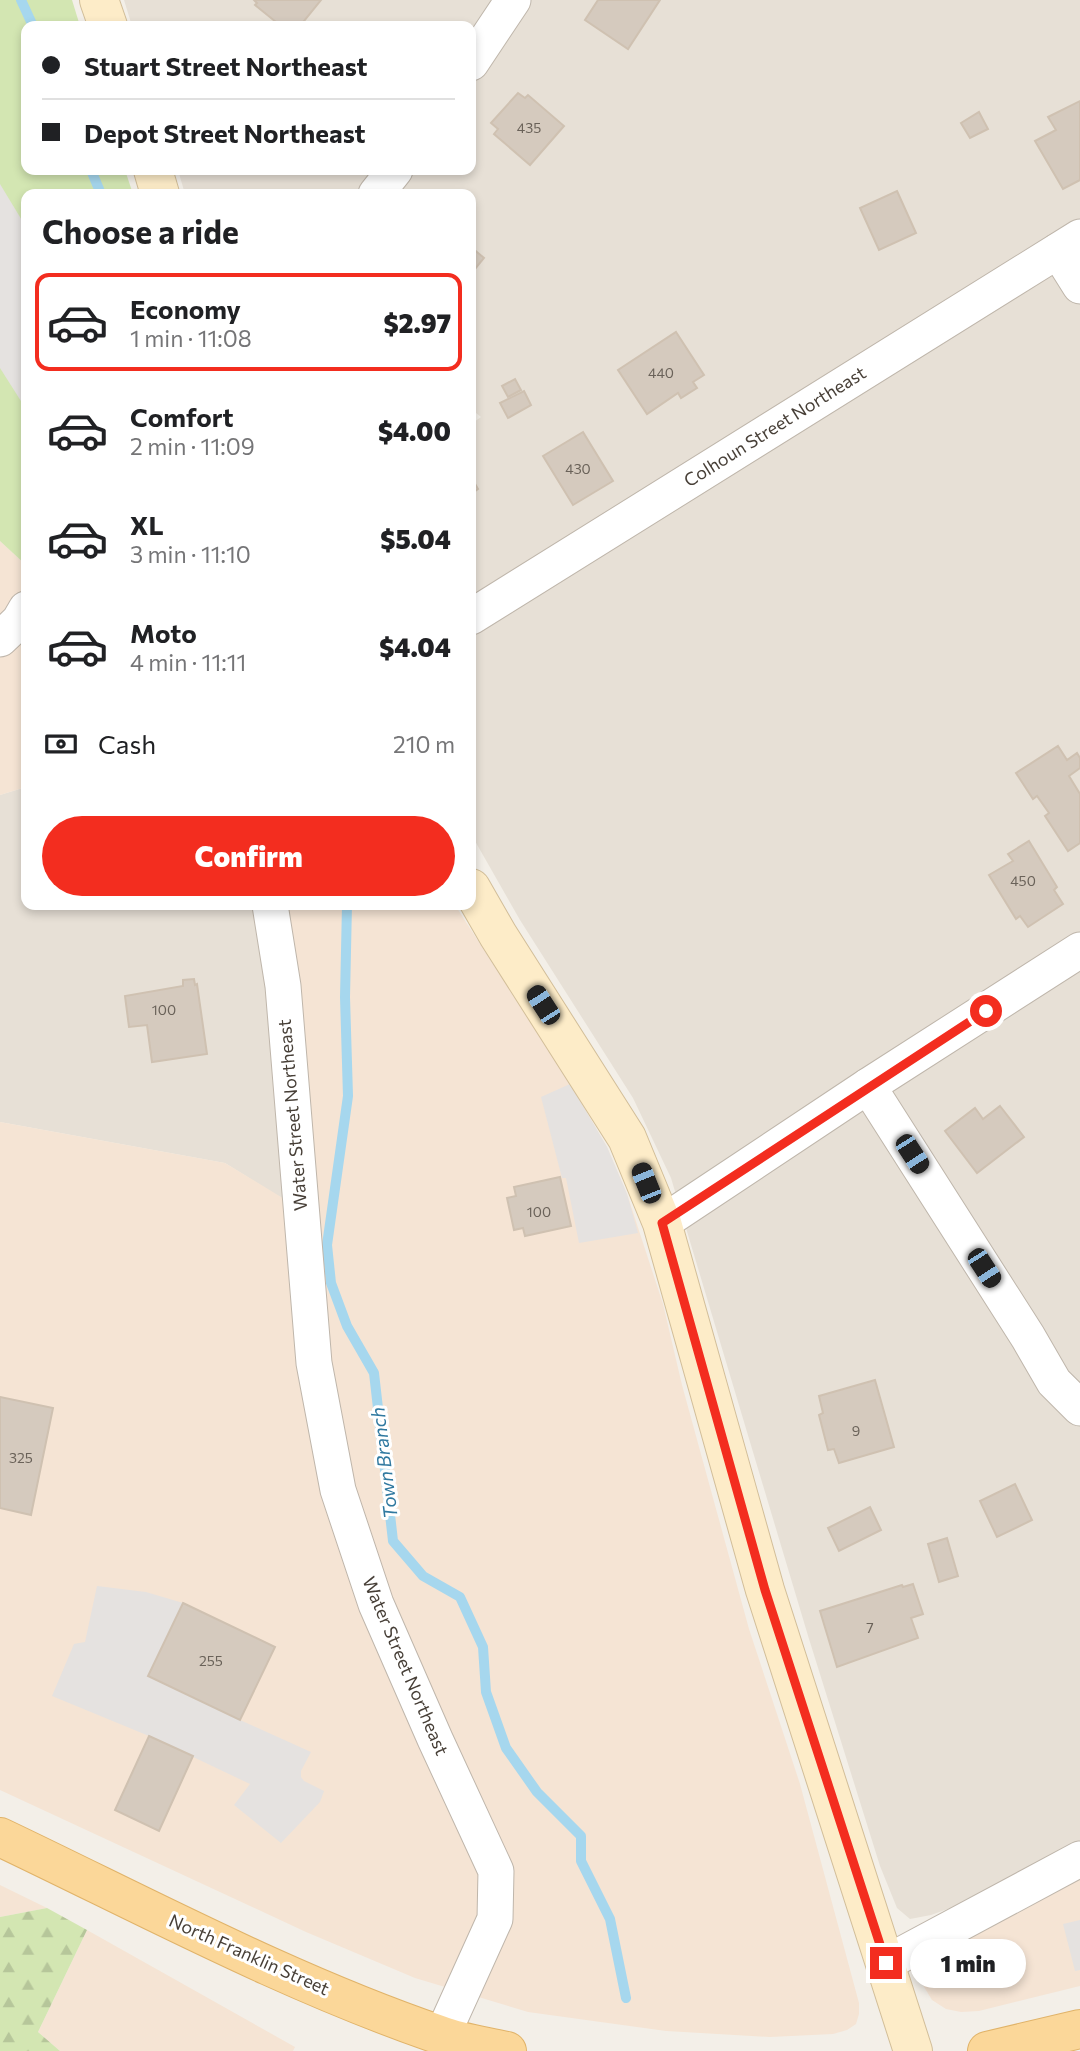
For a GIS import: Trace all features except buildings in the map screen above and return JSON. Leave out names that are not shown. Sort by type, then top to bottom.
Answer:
[{"type":"main road","name":"North Franklin Street","points":[[0,1837],[299,1980],[442,2036],[507,2051]]},
{"type":"main road","points":[[987,2051],[1080,2029]]},
{"type":"street","points":[[99,0],[105,21]]},
{"type":"street","points":[[476,56],[513,0]]},
{"type":"street","points":[[380,189],[391,175]]},
{"type":"street","points":[[1069,244],[1080,286]]},
{"type":"street","name":"Colhoun Street Northeast","points":[[476,614],[1069,244]]},
{"type":"street","points":[[0,639],[21,618]]},
{"type":"street","points":[[476,897],[627,1138],[662,1223],[765,1590],[913,2051]]},
{"type":"street","name":"Water Street Northeast","points":[[271,910],[283,986],[314,1363],[338,1490],[376,1604],[496,1871],[495,1919],[442,2036]]},
{"type":"street","points":[[662,1223],[1080,950]]},
{"type":"street","points":[[868,1086],[1055,1382],[1080,1408]]},
{"type":"street","points":[[886,1963],[1080,1859]]},
{"type":"shaded area","points":[[124,0],[1080,0],[1080,1843],[970,1901],[931,1915],[910,1919],[897,1908],[880,1866],[809,1639],[671,1178],[633,1098],[520,920],[476,843],[476,420],[481,417],[476,413],[476,189],[184,189],[179,175],[476,175],[476,21],[130,21]]},
{"type":"shaded area","points":[[0,184],[21,219],[21,401],[0,368]]},
{"type":"shaded area","points":[[0,541],[21,560],[21,789],[0,795]]},
{"type":"shaded area","points":[[21,789],[21,910],[256,910],[286,1201],[225,1163],[0,1122],[0,795]]},
{"type":"shaded area","points":[[256,910],[458,910],[570,1084],[607,1147],[627,1194],[663,1304],[682,1385],[749,1629],[800,1784],[859,2003],[856,2024],[847,2030],[833,2034],[770,2037],[666,2031],[528,2012],[415,1978],[306,1932],[0,1790],[0,1122],[225,1163],[286,1200]]},
{"type":"shaded area","points":[[570,1084],[607,1147],[627,1194],[638,1233],[579,1243],[566,1178],[562,1178],[541,1097]]},
{"type":"shaded area","points":[[97,1586],[146,1592],[183,1603],[240,1720],[311,1752],[301,1771],[301,1777],[324,1791],[320,1802],[281,1843],[234,1805],[250,1784],[149,1736],[52,1696],[74,1644],[85,1642]]},
{"type":"shaded area","points":[[1080,1875],[1080,1986],[979,2011],[946,2009],[932,2000],[918,1977],[943,1950],[1032,1905]]},
{"type":"shaded area","points":[[0,1885],[47,1908],[0,1917]]},
{"type":"shaded area","points":[[1080,1920],[1080,1970],[1075,1971],[1063,1924]]},
{"type":"shaded area","points":[[87,1930],[295,2047],[293,2051],[60,2051],[38,2032]]},
{"type":"green space","points":[[0,0],[72,0],[78,21],[21,21],[21,175],[127,175],[131,189],[21,189],[21,560],[0,541]]},
{"type":"green space","points":[[47,1908],[87,1930],[38,2032],[60,2051],[0,2051],[0,1917]]},
{"type":"waterway","name":"Town Branch","points":[[21,0],[31,21]]},
{"type":"waterway","name":"Town Branch","points":[[93,175],[99,189]]},
{"type":"waterway","name":"Town Branch","points":[[347,910],[345,997],[348,1096],[327,1245],[331,1283],[347,1326],[374,1373],[393,1541],[423,1576],[460,1597],[483,1647],[486,1692],[506,1748],[537,1792],[581,1836],[581,1861],[610,1919],[626,1998]]},
{"type":"route","points":[[886,1963],[765,1590],[662,1223],[986,1011]]}]
